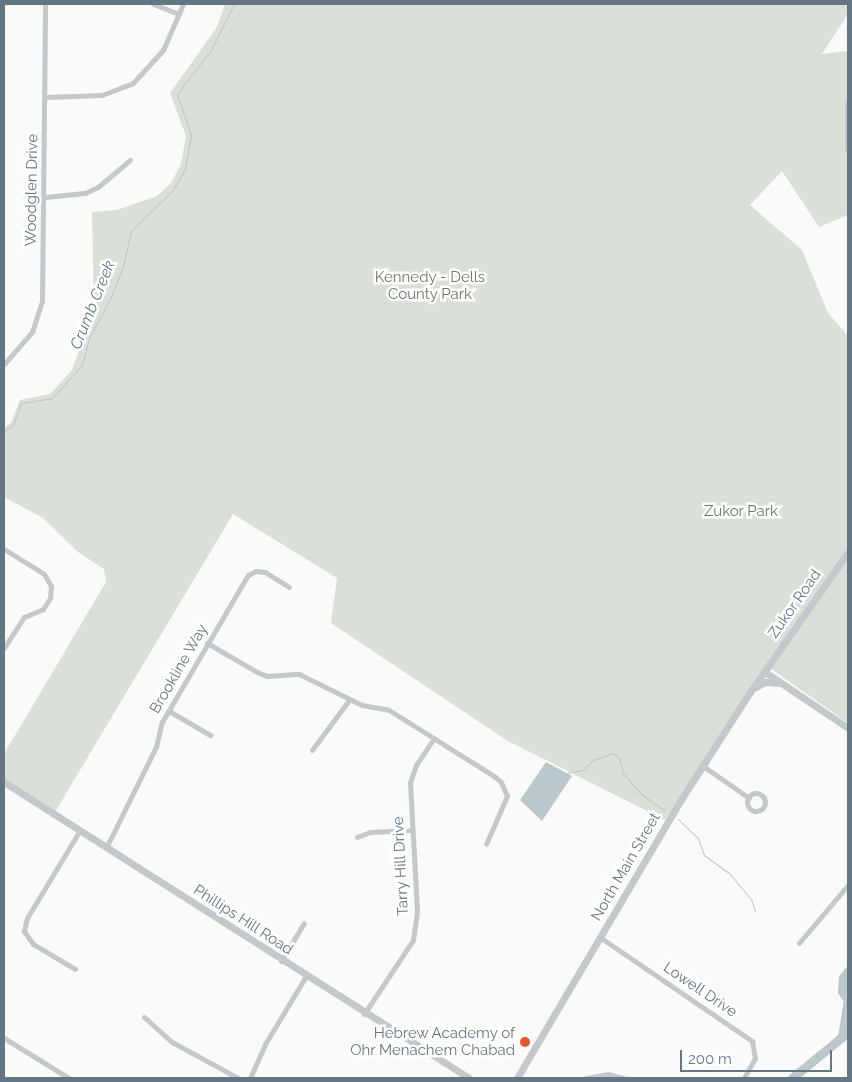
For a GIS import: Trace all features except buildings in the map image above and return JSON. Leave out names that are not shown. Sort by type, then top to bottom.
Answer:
[{"type":"street","name":"Woodglen Drive","points":[[4,364],[24,344],[38,319],[44,284],[46,4]]},
{"type":"street","points":[[154,4],[179,14]]},
{"type":"street","points":[[46,97],[102,95],[133,83],[163,50],[183,4]]},
{"type":"street","points":[[848,103],[848,148]]},
{"type":"street","points":[[45,197],[85,193],[98,187],[130,160]]},
{"type":"street","points":[[4,549],[44,574],[51,586],[50,598],[43,608],[24,617],[4,648]]},
{"type":"street","name":"Zukor Road","points":[[765,672],[848,552]]},
{"type":"street","name":"Brookline Way","points":[[106,848],[156,747],[162,722],[248,575],[256,571],[265,572],[289,587]]},
{"type":"street","points":[[207,643],[267,676],[299,674],[348,700],[389,710],[494,776],[505,789],[505,804],[490,830],[486,844]]},
{"type":"street","points":[[765,672],[848,728]]},
{"type":"street","name":"North Main Street","points":[[517,1078],[703,766],[750,692],[765,672]]},
{"type":"street","points":[[750,692],[768,682],[786,687]]},
{"type":"street","points":[[312,750],[348,700]]},
{"type":"street","points":[[169,711],[210,735]]},
{"type":"street","name":"Tarry Hill Drive","points":[[364,1014],[413,940],[417,911],[412,830],[412,774],[434,738]]},
{"type":"street","points":[[703,766],[749,798]]},
{"type":"street","name":"Phillips Hill Road","points":[[5,786],[80,830],[364,1014],[469,1078]]},
{"type":"street","points":[[75,969],[33,944],[24,931],[27,918],[80,830]]},
{"type":"street","points":[[356,837],[370,832],[412,830]]},
{"type":"street","points":[[799,943],[848,884]]},
{"type":"street","points":[[281,961],[304,923]]},
{"type":"street","name":"Lowell Drive","points":[[601,938],[752,1042],[755,1058],[744,1078]]},
{"type":"street","points":[[250,1078],[265,1044],[306,976]]},
{"type":"street","points":[[144,1017],[172,1042],[238,1078]]},
{"type":"street","points":[[4,1038],[70,1078]]},
{"type":"street","points":[[586,1078],[608,1074],[622,1078]]},
{"type":"green space","name":"Kennedy - Dells County Park","points":[[225,4],[848,4],[848,14],[822,54],[848,51],[848,215],[819,227],[782,171],[750,205],[802,250],[828,313],[848,336],[848,549],[665,820],[508,741],[331,623],[337,578],[233,514],[55,812],[4,779],[4,754],[106,582],[104,569],[78,552],[43,518],[4,497],[4,428],[11,423],[20,400],[50,394],[72,370],[94,310],[92,212],[117,210],[157,196],[171,183],[181,164],[186,136],[170,93],[217,27]]},
{"type":"green space","points":[[848,554],[848,723],[770,668]]},
{"type":"shaded area","points":[[546,762],[572,776],[542,821],[520,800]]},
{"type":"waterway","name":"Crumb Creek","points":[[4,431],[13,425],[21,403],[52,398],[82,365],[89,338],[110,299],[123,266],[131,231],[172,191],[185,169],[191,135],[177,94],[211,50],[234,4]]},
{"type":"waterway","points":[[566,773],[583,770],[593,760],[613,753],[619,758],[623,773],[641,794],[665,811]]},
{"type":"waterway","points":[[678,819],[698,838],[704,855],[729,873],[751,899],[755,911]]},
{"type":"waterway","points":[[792,1078],[842,1037],[848,1000],[842,991],[843,978],[848,971]]},
{"type":"place","name":"Hebrew Academy of Ohr Menachem Chabad","points":[[525,1042]]},
{"type":"park label","name":"Zukor Park","points":[[741,512]]}]
